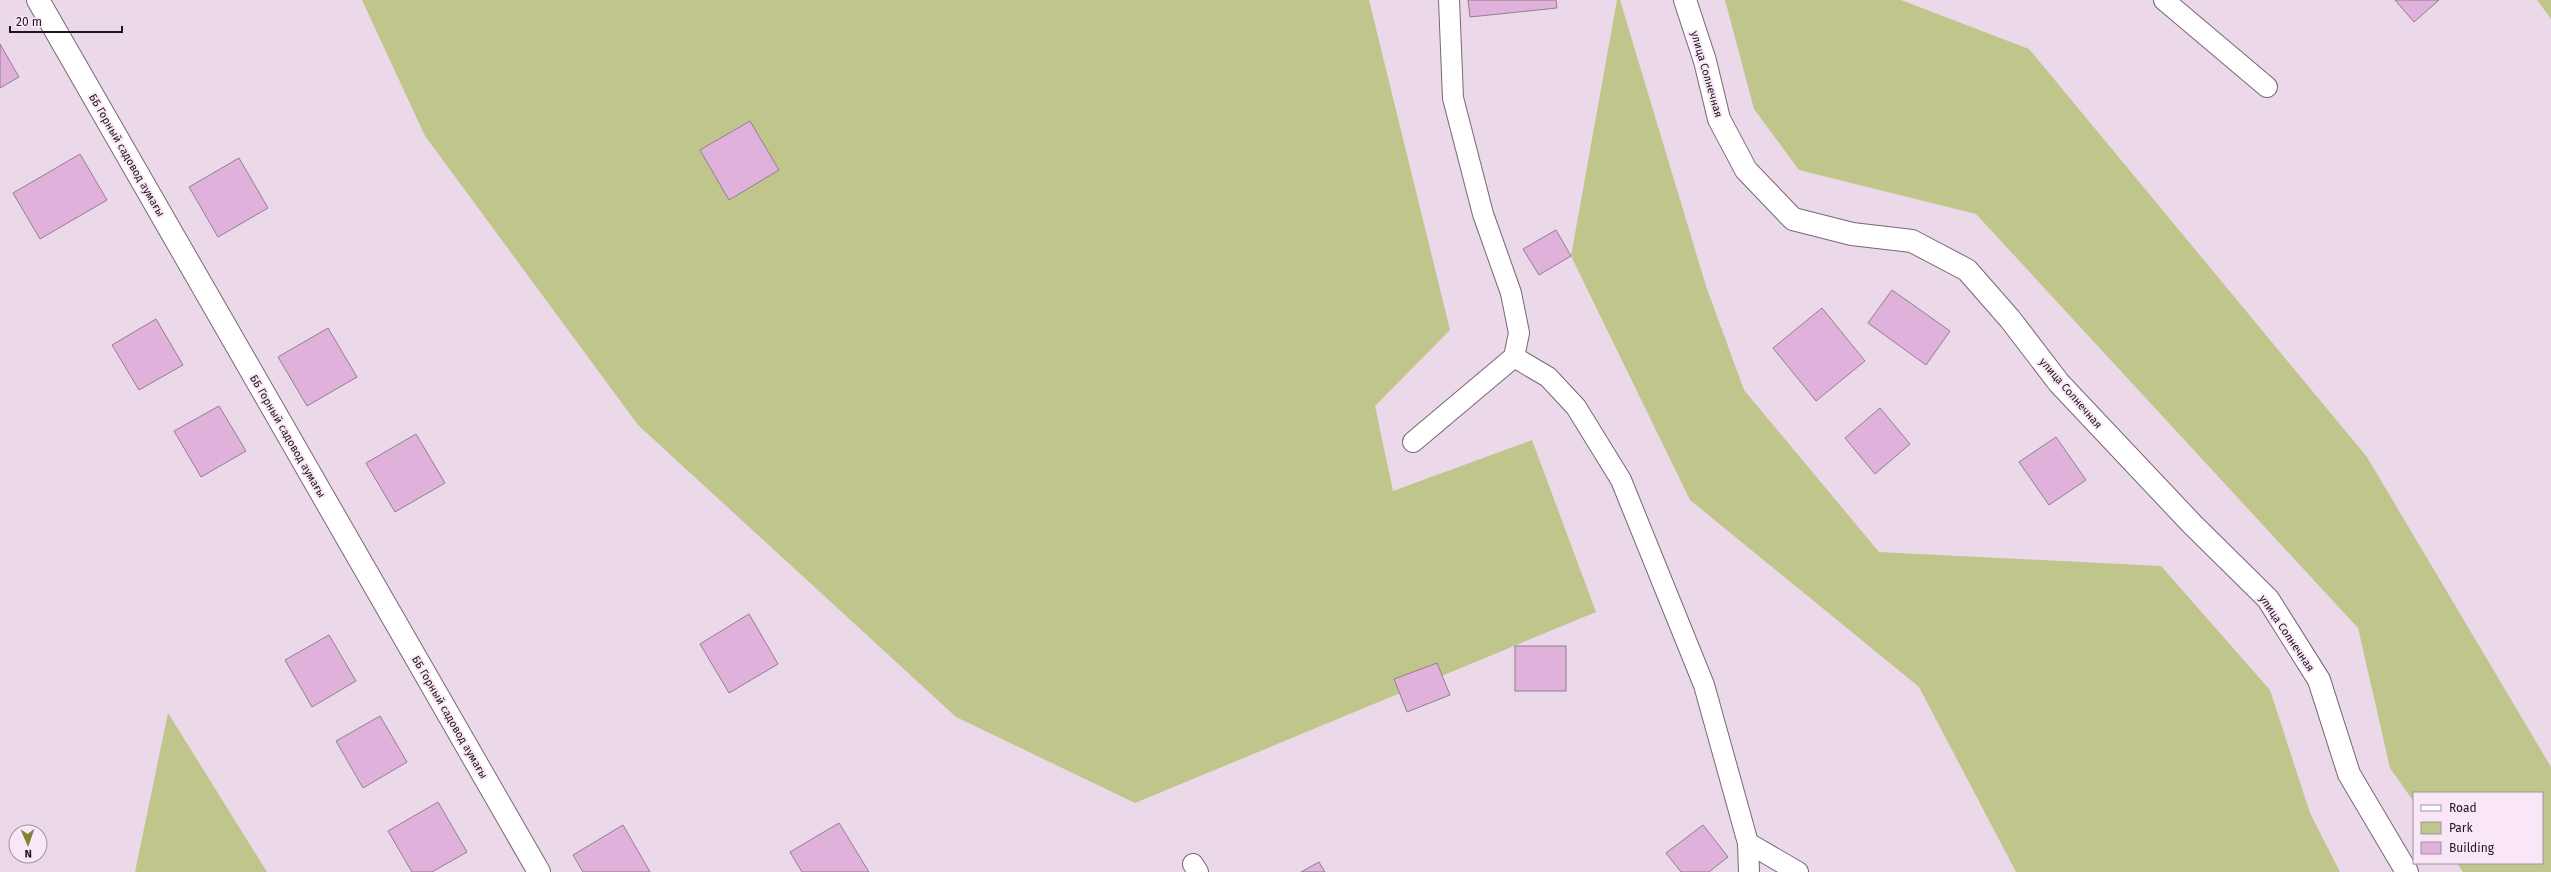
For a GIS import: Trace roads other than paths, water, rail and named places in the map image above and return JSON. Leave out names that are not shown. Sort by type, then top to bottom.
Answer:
[{"type":"street","name":"ББ Горный садовод аумағы","points":[[38,0],[539,872]]},
{"type":"street","name":"улица Солнечная","points":[[1685,0],[1705,61],[1719,119],[1746,170],[1793,219],[1852,234],[1912,241],[1967,270],[2010,319],[2059,383],[2192,524],[2268,599],[2319,680],[2349,774],[2407,872]]},
{"type":"lane","points":[[1413,442],[1514,357],[1519,333],[1510,293],[1483,214],[1453,98],[1448,0]]},
{"type":"lane","points":[[2164,0],[2267,87]]},
{"type":"lane","points":[[1514,357],[1548,377],[1576,407],[1621,480],[1704,686],[1748,843],[1749,872]]},
{"type":"lane","points":[[1748,843],[1798,872]]}]
